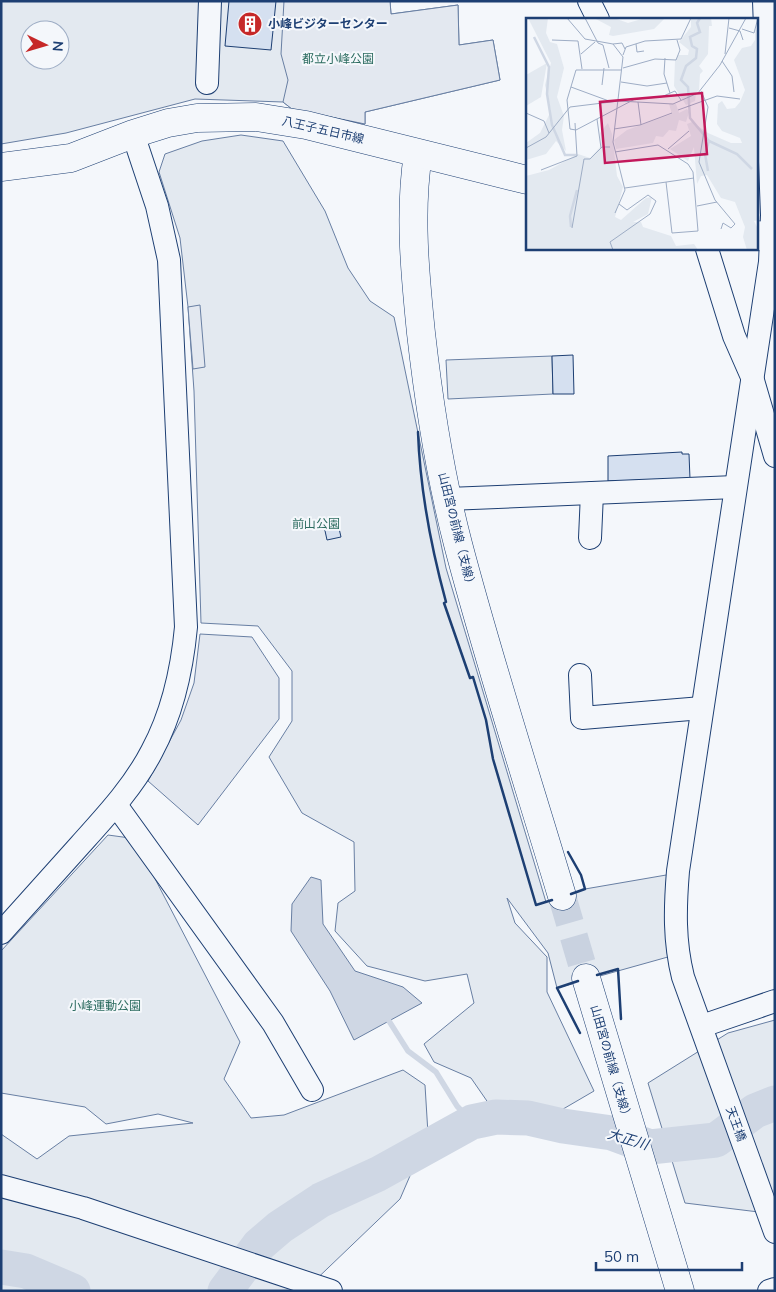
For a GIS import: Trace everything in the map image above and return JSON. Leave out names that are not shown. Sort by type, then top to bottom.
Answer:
[{"type":"main road","name":"八王子五日市線","points":[[1,167],[71,158],[133,134],[168,123],[197,118],[256,117],[306,125],[526,180]]},
{"type":"main road","name":"山田宮の前線（支線）","points":[[418,154],[414,182],[413,217],[419,308],[428,397],[458,544],[562,896]]},
{"type":"main road","name":"山田宮の前線（支線）","points":[[586,978],[680,1291]]},
{"type":"street","points":[[207,83],[210,1]]},
{"type":"street","points":[[589,1],[598,18]]},
{"type":"street","name":"天王橋","points":[[764,1],[772,121],[768,238],[752,377],[678,871],[675,924],[677,954],[683,978],[702,1026],[775,1232]]},
{"type":"street","points":[[1,932],[116,805],[152,752],[166,723],[177,688],[186,627],[169,260],[160,215],[133,134]]},
{"type":"street","points":[[707,250],[734,336],[752,377],[775,456]]},
{"type":"street","points":[[739,461],[761,456],[775,461]]},
{"type":"street","points":[[448,498],[735,487]]},
{"type":"street","points":[[590,538],[592,493]]},
{"type":"street","points":[[580,676],[582,718],[702,708]]},
{"type":"street","points":[[116,805],[273,1023],[312,1090]]},
{"type":"street","points":[[702,1026],[775,1001]]},
{"type":"street","points":[[1,1186],[46,1197],[164,1233],[330,1291]]},
{"type":"street","points":[[770,1291],[775,1289]]},
{"type":"green space","name":"都立小峰公園","points":[[1,1],[390,1],[391,14],[458,5],[459,45],[493,40],[500,80],[365,112],[365,124],[292,109],[283,102],[195,99],[66,133],[1,144]]},
{"type":"green space","name":"前山公園","points":[[241,135],[283,141],[325,211],[348,268],[370,301],[394,317],[446,568],[546,902],[585,889],[672,874],[675,955],[557,988],[548,953],[507,898],[515,923],[547,957],[547,992],[594,1091],[558,1112],[489,1104],[471,1078],[434,1062],[424,1044],[474,1003],[467,974],[425,981],[367,966],[335,931],[338,903],[355,891],[354,842],[302,813],[269,757],[292,721],[292,671],[258,626],[201,623],[194,391],[188,307],[180,238],[159,172],[165,154],[202,141]]},
{"type":"green space","points":[[552,356],[553,394],[448,399],[446,360]]},
{"type":"green space","name":"小峰運動公園","points":[[108,835],[130,838],[152,873],[240,1042],[224,1079],[251,1118],[284,1115],[403,1070],[425,1085],[428,1134],[400,1199],[304,1291],[1,1291],[1,1134],[37,1159],[69,1136],[193,1123],[158,1114],[106,1124],[85,1107],[1,1093],[1,951]]},
{"type":"green space","points":[[775,1020],[775,1214],[685,1203],[648,1083],[728,1033]]},
{"type":"shaded area","points":[[284,1],[390,1],[391,14],[458,5],[459,45],[493,40],[500,80],[365,112],[365,124],[292,109],[283,102],[288,80],[281,54]]},
{"type":"shaded area","points":[[200,305],[205,367],[193,369],[188,307]]},
{"type":"shaded area","points":[[200,634],[252,637],[279,678],[279,719],[198,825],[148,781],[181,720],[194,683]]},
{"type":"shaded area","points":[[311,877],[321,880],[323,924],[355,971],[403,987],[422,1003],[354,1040],[330,991],[291,931],[292,904]]},
{"type":"building","name":"小峰ビジターセンター","points":[[229,1],[276,1],[271,50],[225,46]]},
{"type":"building","points":[[573,355],[574,394],[553,394],[552,356]]},
{"type":"building","points":[[682,452],[682,454],[689,454],[690,479],[608,481],[608,456]]},
{"type":"building","points":[[338,524],[341,537],[327,540],[324,526]]},
{"type":"waterway","points":[[389,1021],[408,1051],[436,1072],[457,1106],[472,1122]]},
{"type":"waterway","name":"大正川","points":[[225,1291],[259,1245],[280,1227],[321,1200],[378,1174],[472,1122],[496,1117],[528,1118],[563,1126],[612,1133],[650,1147],[716,1140],[755,1111],[775,1103]]},
{"type":"waterway","points":[[1,1267],[26,1271],[73,1291]]},
{"type":"tunnel","points":[[562,896],[586,978]]},
{"type":"wall","points":[[418,432],[424,496],[431,539],[446,602],[444,603],[470,678],[473,677],[486,720],[493,759],[536,905],[552,900]]},
{"type":"wall","points":[[568,852],[581,875],[585,889],[571,894]]},
{"type":"wall","points":[[597,975],[618,969],[621,1019]]},
{"type":"wall","points":[[578,981],[557,988],[580,1033]]},
{"type":"place","name":"小峰ビジターセンター","points":[[250,24]]}]
